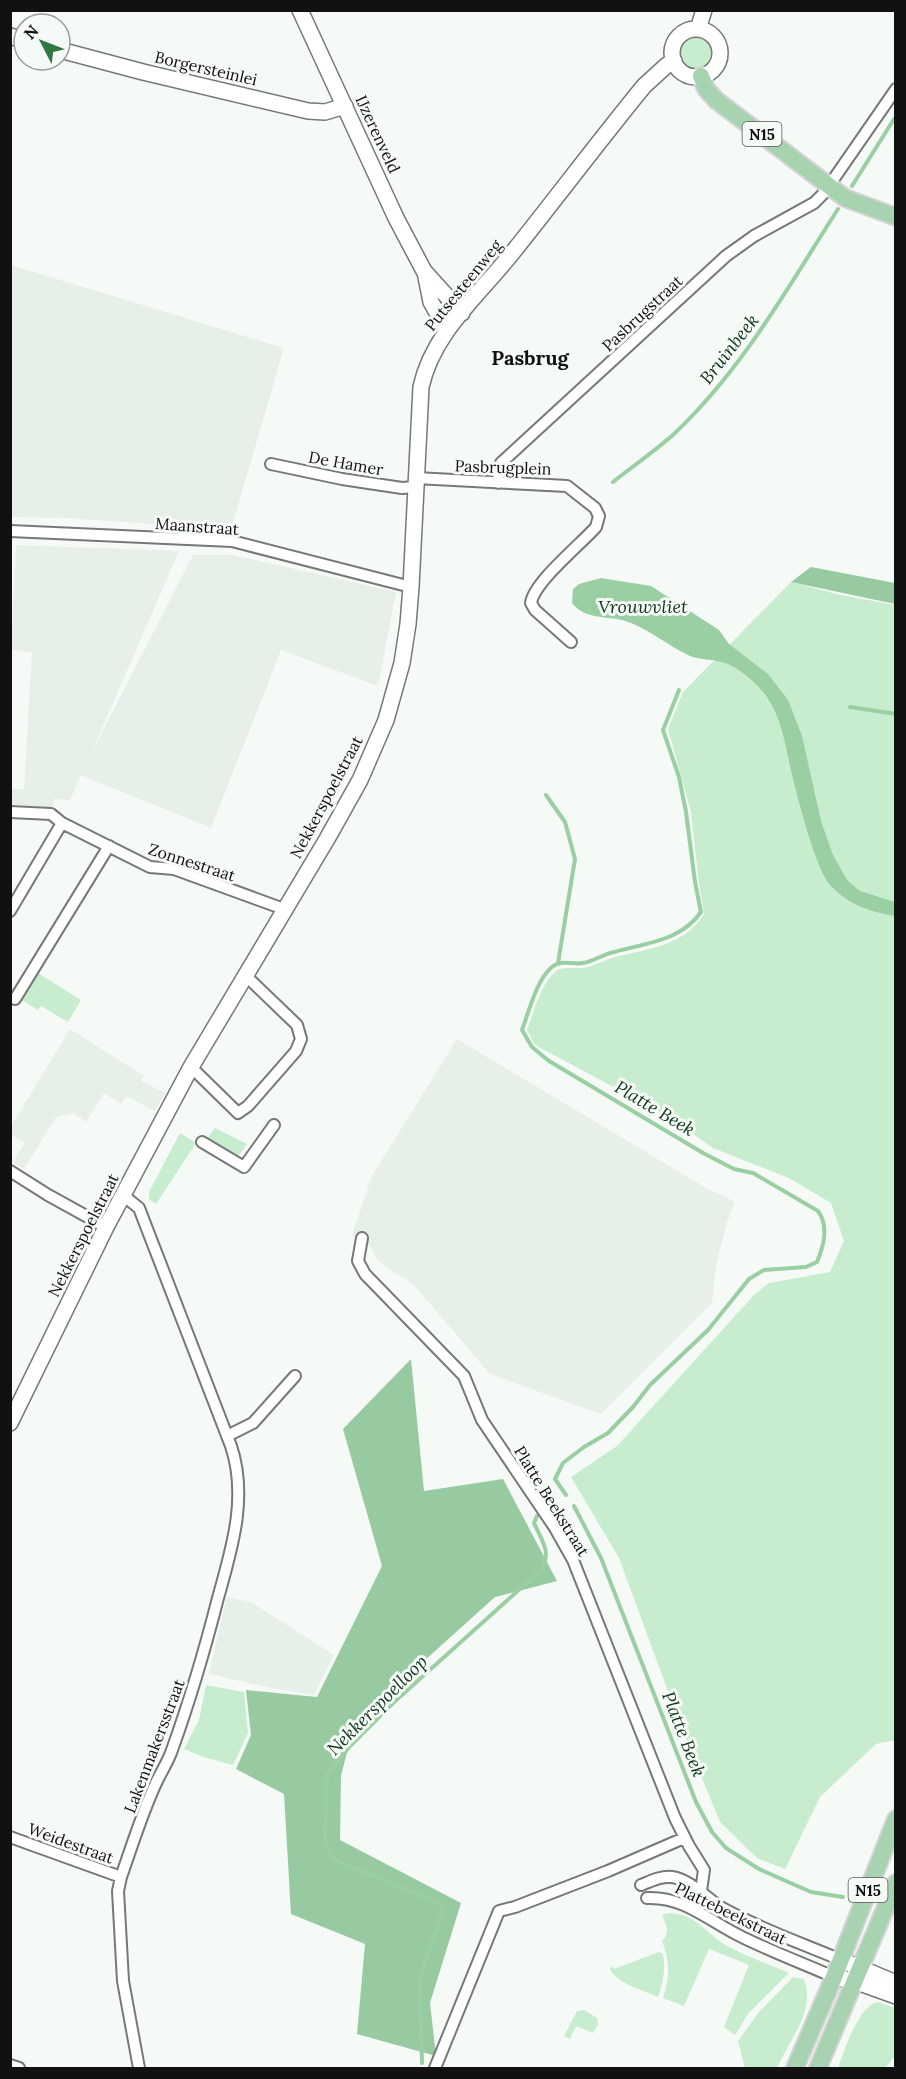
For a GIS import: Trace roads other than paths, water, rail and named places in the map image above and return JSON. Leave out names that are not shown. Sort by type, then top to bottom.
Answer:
[{"type":"main road","name":"IJzerenveld","points":[[300,10],[396,218],[424,271],[462,313]]},
{"type":"main road","points":[[698,29],[704,10]]},
{"type":"main road","points":[[690,29],[698,29],[712,34],[717,40],[720,55],[714,69],[701,76],[693,76],[685,74],[678,68],[672,53],[677,38],[690,29]]},
{"type":"main road","name":"Borgersteinlei","points":[[72,53],[308,111],[325,112],[345,106]]},
{"type":"main road","name":"Putsesteenweg","points":[[411,587],[421,387],[430,358],[447,330],[509,258],[650,79],[674,61]]},
{"type":"main road","name":"N15","points":[[701,76],[706,88],[716,100],[845,198],[896,217]]},
{"type":"main road","name":"IJzerenveld","points":[[424,271],[431,302],[447,330]]},
{"type":"main road","name":"Nekkerspoelstraat","points":[[10,1423],[106,1227],[191,1067],[360,780],[387,720],[402,663],[411,587]]},
{"type":"main road","name":"N15","points":[[795,2068],[841,1960],[896,1819]]},
{"type":"main road","name":"N15","points":[[818,2068],[896,1883]]},
{"type":"main road","points":[[841,1960],[856,1974],[896,1996]]},
{"type":"main road","points":[[834,1977],[856,1974],[896,1983]]},
{"type":"street","name":"Pasbrugstraat","points":[[498,483],[501,463],[726,256],[754,236],[814,203],[830,186],[891,106],[896,89]]},
{"type":"street","name":"De Hamer","points":[[271,464],[342,479],[402,488],[416,483]]},
{"type":"street","name":"Pasbrugplein","points":[[416,483],[567,486],[595,508],[599,516],[596,527],[532,596],[531,603],[535,610],[571,642]]},
{"type":"street","name":"Maanstraat","points":[[10,531],[232,541],[411,587]]},
{"type":"street","name":"Zonnestraat","points":[[10,812],[51,814],[62,823],[150,867],[174,869],[284,909]]},
{"type":"street","points":[[10,911],[62,823]]},
{"type":"street","points":[[15,999],[109,846]]},
{"type":"street","points":[[191,1067],[238,1113],[248,1106],[296,1051],[301,1039],[297,1025],[244,975]]},
{"type":"street","points":[[202,1142],[244,1167],[274,1125]]},
{"type":"street","points":[[10,1171],[106,1227]]},
{"type":"street","name":"Lakenmakersstraat","points":[[124,1196],[139,1208],[227,1436],[236,1461],[239,1481],[238,1507],[228,1560],[201,1663],[171,1754],[156,1784],[121,1877],[118,1891],[123,1981],[139,2068]]},
{"type":"street","name":"Platte Beekstraat","points":[[362,1238],[358,1261],[365,1274],[464,1376],[482,1420],[555,1528],[573,1560],[684,1838],[704,1870],[698,1911]]},
{"type":"street","points":[[227,1436],[253,1423],[295,1376]]},
{"type":"street","points":[[435,2068],[499,1911],[608,1871],[684,1838]]},
{"type":"street","name":"Weidestraat","points":[[11,1839],[121,1877]]},
{"type":"street","name":"Plattebeekstraat","points":[[641,1886],[658,1878],[671,1877],[684,1880],[721,1907],[749,1922],[841,1960]]},
{"type":"street","name":"Plattebeekstraat","points":[[647,1898],[661,1897],[676,1900],[744,1938],[834,1977]]},
{"type":"street","points":[[10,2065],[19,2068]]},
{"type":"water","name":"Vrouwvliet","points":[[601,578],[651,586],[719,630],[729,644],[768,674],[788,700],[802,736],[821,821],[833,855],[847,880],[860,891],[895,902],[895,916],[869,910],[853,903],[838,893],[825,877],[807,829],[779,722],[772,705],[763,692],[753,681],[734,667],[690,656],[631,623],[595,616],[577,608],[572,603],[573,589],[579,584]]},
{"type":"waterway","name":"Bruinbeek","points":[[852,186],[894,119]]},
{"type":"waterway","name":"Bruinbeek","points":[[613,482],[674,434],[722,382],[763,326],[838,209]]},
{"type":"waterway","name":"Platte Beek","points":[[566,1495],[555,1479],[563,1463],[608,1433],[650,1385],[708,1330],[749,1279],[764,1270],[806,1267],[817,1262],[824,1236],[823,1223],[818,1211],[753,1173],[734,1169],[703,1153],[549,1061],[532,1047],[522,1030],[538,987],[552,967],[563,963],[591,961],[610,953],[673,935],[693,922],[701,912],[679,777],[663,730],[679,690]]},
{"type":"waterway","points":[[850,707],[896,714]]},
{"type":"waterway","points":[[546,795],[565,822],[575,859],[558,963]]},
{"type":"waterway","name":"Platte Beek","points":[[574,1506],[601,1558],[696,1802],[712,1832],[726,1848],[759,1869],[811,1892],[843,1897]]},
{"type":"waterway","name":"Nekkerspoelloop","points":[[422,2063],[420,1977],[443,1910],[440,1904],[430,1899],[332,1857],[325,1843],[327,1775],[350,1746],[393,1703],[541,1570],[546,1552],[534,1523],[537,1516]]},
{"type":"district","name":"Pasbrug","points":[[530,357]]}]
